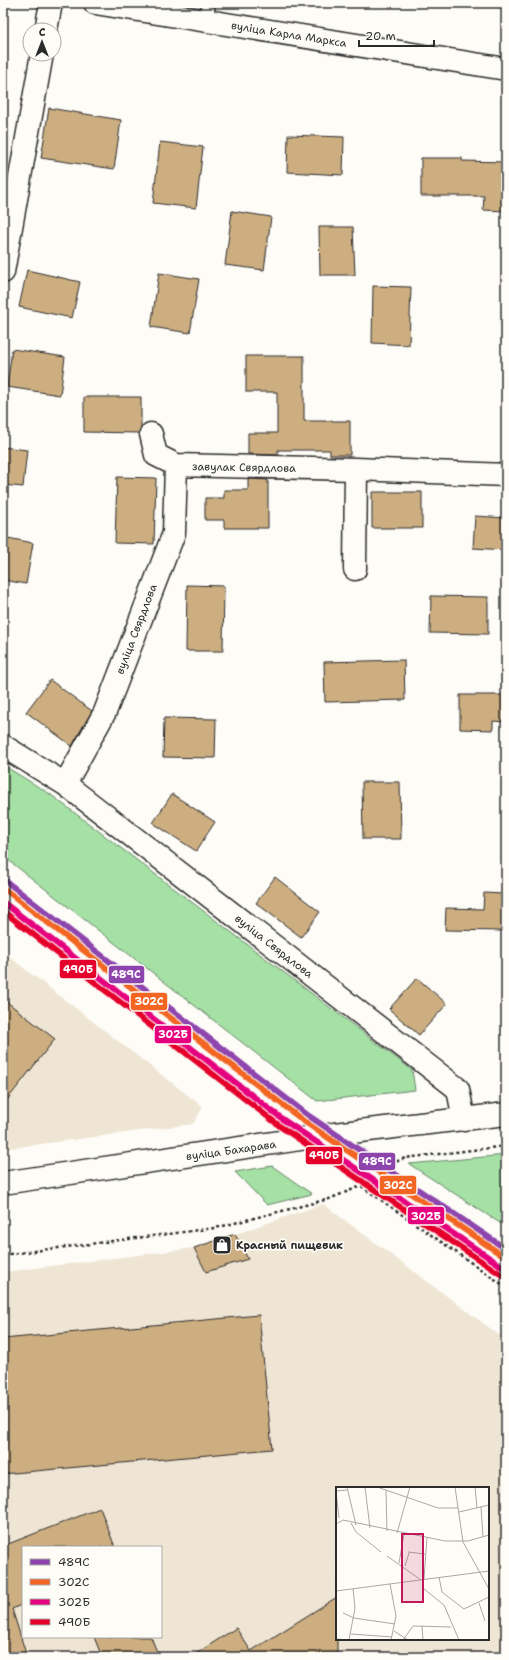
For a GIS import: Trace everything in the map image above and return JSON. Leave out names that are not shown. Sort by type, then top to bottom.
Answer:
[{"type":"street","points":[[47,22],[51,3]]},
{"type":"street","name":"вуліца Карла Маркса","points":[[95,3],[207,12],[506,69]]},
{"type":"street","points":[[3,272],[41,62]]},
{"type":"street","name":"завулак Свярдлова","points":[[151,434],[156,454],[176,465],[356,469],[506,475]]},
{"type":"street","name":"вуліца Свярдлова","points":[[65,784],[104,712],[174,533],[176,465]]},
{"type":"street","points":[[355,569],[356,469]]},
{"type":"street","name":"вуліца Свярдлова","points":[[3,746],[65,784],[458,1089],[464,1120]]},
{"type":"street","name":"вуліца Бахарава","points":[[3,1183],[334,1134],[506,1114]]},
{"type":"path","points":[[3,1255],[215,1228],[329,1199],[374,1180],[383,1167],[406,1158],[506,1146]]},
{"type":"path","points":[[361,1186],[506,1287]]},
{"type":"shaded area","points":[[474,3],[506,3],[506,10]]},
{"type":"shaded area","points":[[3,952],[203,1107],[193,1124],[3,1149]]},
{"type":"shaded area","points":[[323,1204],[506,1340],[506,1657],[3,1657],[3,1272],[194,1248]]},
{"type":"green space","points":[[3,765],[50,794],[412,1070],[415,1090],[317,1101],[3,856]]},
{"type":"green space","points":[[506,1155],[506,1227],[409,1164]]},
{"type":"green space","points":[[272,1166],[312,1194],[267,1205],[235,1172]]},
{"type":"building","points":[[49,108],[121,120],[114,169],[41,158]]},
{"type":"building","points":[[288,135],[344,137],[343,175],[287,172]]},
{"type":"building","points":[[160,142],[203,147],[196,208],[153,203]]},
{"type":"building","points":[[421,158],[462,158],[462,161],[506,162],[506,211],[483,210],[484,196],[421,196]]},
{"type":"building","points":[[232,211],[271,217],[264,270],[225,265]]},
{"type":"building","points":[[319,227],[353,227],[355,275],[320,275]]},
{"type":"building","points":[[27,270],[80,282],[72,318],[19,307]]},
{"type":"building","points":[[159,273],[199,279],[190,333],[151,327]]},
{"type":"building","points":[[373,286],[411,287],[409,345],[372,343]]},
{"type":"building","points":[[12,349],[65,357],[60,395],[7,387]]},
{"type":"building","points":[[246,356],[304,356],[304,421],[350,421],[350,455],[330,455],[330,450],[278,450],[278,455],[248,454],[248,433],[277,433],[277,392],[246,392]]},
{"type":"building","points":[[84,397],[141,397],[141,427],[139,433],[84,432]]},
{"type":"building","points":[[3,447],[27,450],[23,487],[3,485]]},
{"type":"building","points":[[117,477],[156,478],[154,544],[115,543]]},
{"type":"building","points":[[248,479],[268,480],[268,528],[224,528],[224,520],[205,520],[205,498],[224,498],[224,490],[248,490]]},
{"type":"building","points":[[372,492],[422,492],[422,528],[372,528]]},
{"type":"building","points":[[475,516],[506,518],[506,550],[473,548]]},
{"type":"building","points":[[3,537],[33,543],[26,584],[3,580]]},
{"type":"building","points":[[187,585],[224,586],[223,651],[186,651]]},
{"type":"building","points":[[431,596],[488,597],[488,634],[430,633]]},
{"type":"building","points":[[404,660],[405,700],[325,702],[324,662]]},
{"type":"building","points":[[50,680],[92,711],[72,746],[26,712]]},
{"type":"building","points":[[460,695],[506,695],[506,722],[493,721],[493,730],[460,729]]},
{"type":"building","points":[[164,718],[216,719],[215,758],[163,757]]},
{"type":"building","points":[[362,782],[400,782],[401,839],[363,839]]},
{"type":"building","points":[[172,794],[215,822],[196,851],[153,823]]},
{"type":"building","points":[[275,877],[320,912],[301,937],[256,903]]},
{"type":"building","points":[[484,893],[504,894],[503,931],[445,930],[446,908],[483,909]]},
{"type":"building","points":[[417,978],[447,1004],[419,1035],[389,1009]]},
{"type":"building","points":[[3,999],[55,1039],[3,1105]]},
{"type":"building","points":[[235,1234],[248,1259],[206,1272],[194,1248]]},
{"type":"building","points":[[259,1315],[272,1449],[3,1474],[3,1339]]},
{"type":"building","points":[[100,1508],[115,1546],[22,1546],[22,1604],[12,1609],[27,1657],[3,1657],[3,1546]]},
{"type":"building","points":[[336,1598],[337,1657],[191,1657],[236,1628],[251,1651]]},
{"type":"building","points":[[94,1638],[151,1638],[159,1657],[102,1657]]},
{"type":"transit line","name":"489С","points":[[3,879],[309,1116],[506,1249]]},
{"type":"transit line","name":"302С","points":[[3,888],[305,1122],[502,1255]]},
{"type":"transit line","name":"302Б","points":[[3,902],[285,1121],[506,1269]]},
{"type":"transit line","name":"490Б","points":[[3,911],[281,1127],[502,1275]]},
{"type":"place","name":"Красный пищевик","points":[[222,1245]]}]
